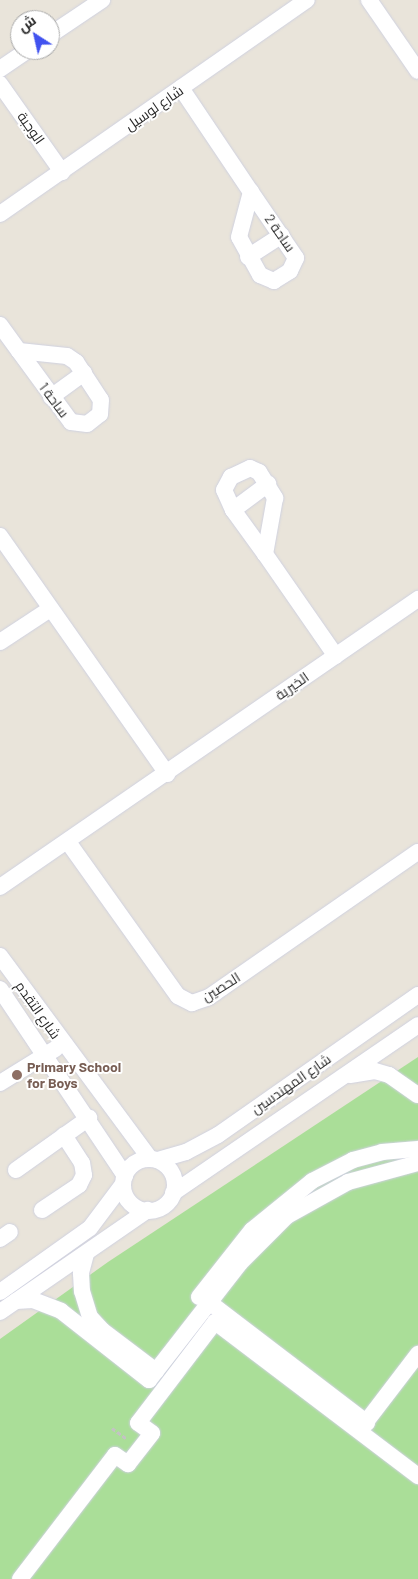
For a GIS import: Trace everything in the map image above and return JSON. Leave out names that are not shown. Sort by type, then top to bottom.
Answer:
[{"type":"street","points":[[60,28],[102,0]]},
{"type":"street","name":"شارع لوسيل","points":[[0,214],[307,0]]},
{"type":"street","points":[[369,0],[418,71]]},
{"type":"street","points":[[0,69],[13,60]]},
{"type":"street","name":"الوجبة","points":[[0,84],[62,172]]},
{"type":"street","name":"ساحة 2","points":[[181,88],[296,258],[290,271],[274,281],[266,280],[248,256],[239,237],[251,192]]},
{"type":"street","points":[[248,256],[282,235]]},
{"type":"street","name":"ساحة 1","points":[[0,325],[18,352],[70,422],[82,424],[94,421],[100,414],[101,400],[76,362],[67,356],[18,352]]},
{"type":"street","points":[[51,397],[84,373]]},
{"type":"street","points":[[265,554],[275,504],[268,484],[259,472],[250,468],[231,477],[224,490],[233,510],[336,656]]},
{"type":"street","points":[[233,510],[268,484]]},
{"type":"street","points":[[0,536],[166,774]]},
{"type":"street","name":"الخيرية","points":[[0,887],[68,842],[418,599]]},
{"type":"street","points":[[0,642],[50,609]]},
{"type":"street","name":"الحصين","points":[[68,842],[175,992],[184,1002],[192,1003],[209,997],[418,852]]},
{"type":"street","name":"شارع التقدم","points":[[0,956],[62,1044],[154,1160]]},
{"type":"street","name":"شارع التقدم","points":[[0,989],[89,1118],[124,1180]]},
{"type":"street","name":"شارع المهندسين","points":[[154,1160],[186,1152],[218,1135],[415,1002]]},
{"type":"street","name":"شارع المهندسين","points":[[173,1193],[418,1025]]},
{"type":"street","points":[[0,1083],[62,1044]]},
{"type":"street","points":[[343,1076],[374,1071],[389,1075],[418,1095]]},
{"type":"street","points":[[16,1170],[89,1118]]},
{"type":"street","points":[[42,1210],[79,1185],[84,1175],[82,1163],[64,1135]]},
{"type":"street","points":[[16,1301],[33,1300],[61,1311],[149,1380],[152,1368],[230,1256],[252,1230],[284,1201],[312,1181],[353,1160],[382,1152],[418,1149]]},
{"type":"street","points":[[0,1312],[148,1210],[163,1206],[173,1193],[175,1186],[171,1170],[154,1160],[135,1163],[90,1228],[2,1288]]},
{"type":"street","points":[[152,1368],[263,1238],[306,1204],[348,1182],[418,1163]]},
{"type":"street","points":[[124,1180],[133,1205],[148,1210]]},
{"type":"street","points":[[86,1254],[81,1273],[82,1291],[90,1317],[152,1368]]},
{"type":"street","points":[[209,1302],[418,1462]]},
{"type":"street","points":[[20,1579],[115,1455],[128,1464],[152,1433],[138,1423],[215,1322],[418,1476]]},
{"type":"street","points":[[366,1422],[418,1354]]},
{"type":"path","points":[[112,1428],[126,1438]]},
{"type":"green space","points":[[418,1057],[418,1579],[0,1579],[0,1339],[108,1262]]},
{"type":"place","name":"Primary School for Boys","points":[[17,1075]]}]
